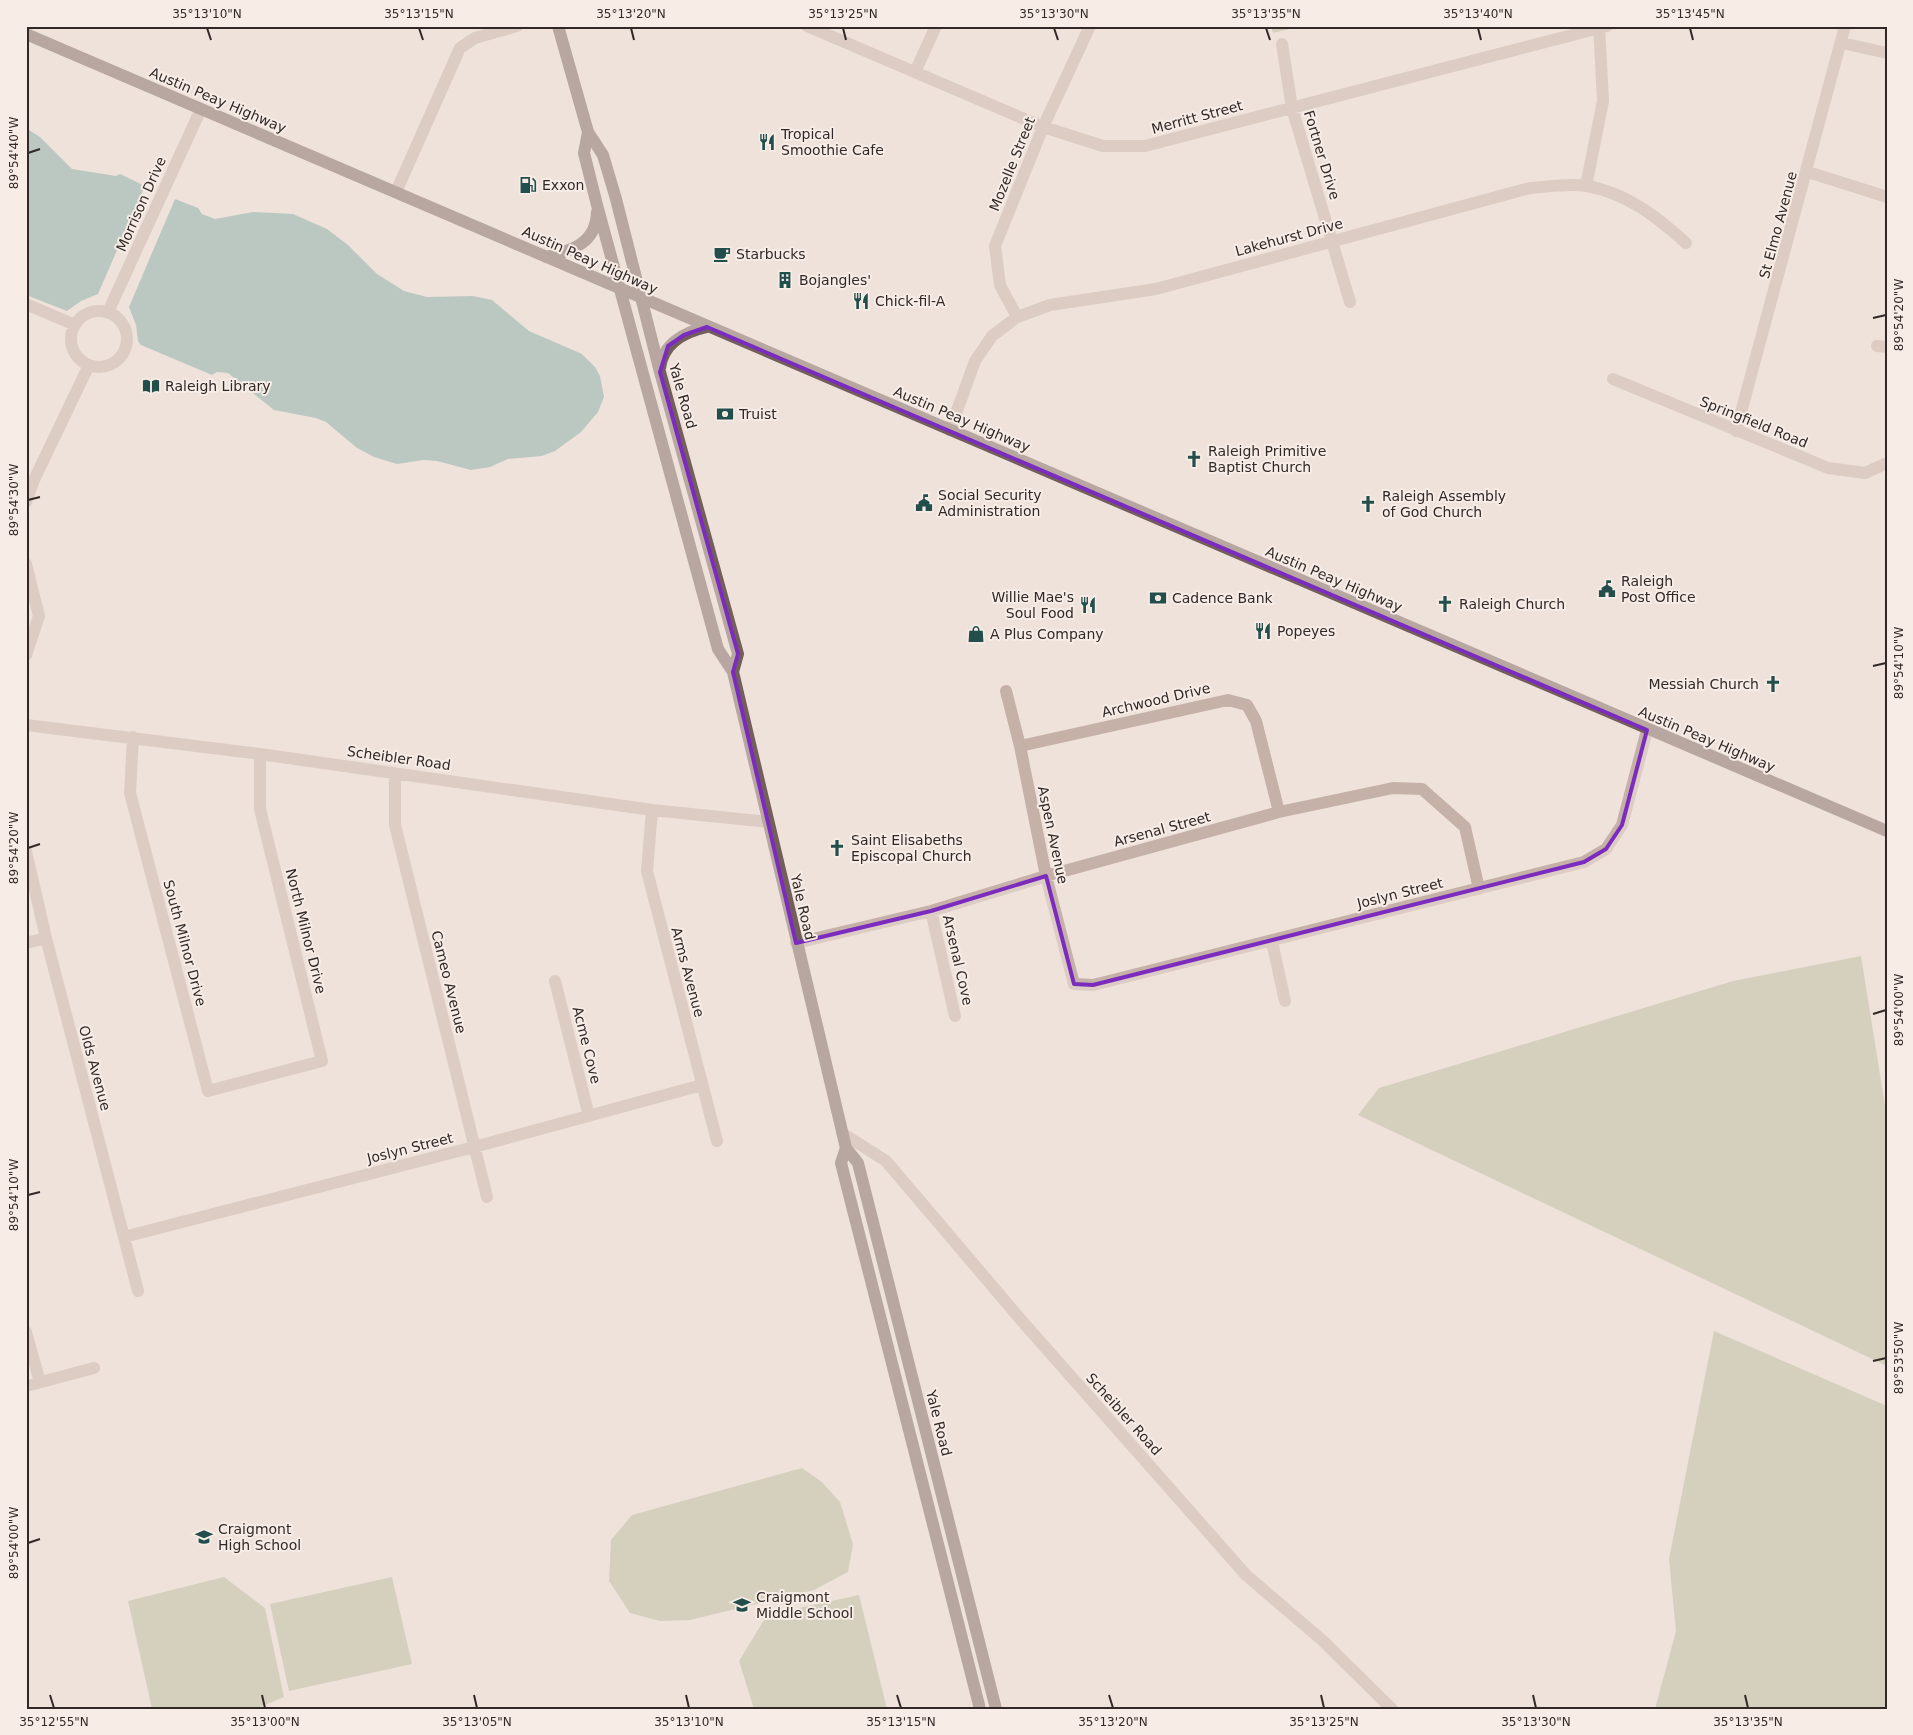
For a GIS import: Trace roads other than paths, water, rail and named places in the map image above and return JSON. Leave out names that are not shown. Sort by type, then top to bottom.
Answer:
[{"type":"main road","name":"Yale Road","points":[[558,26],[588,132],[603,155],[660,372],[738,654],[733,672]]},
{"type":"main road","name":"Austin Peay Highway","points":[[26,34],[396,192],[642,300],[1887,831]]},
{"type":"main road","name":"Yale Road","points":[[588,132],[584,153],[597,205],[718,649],[733,672],[846,1148],[858,1163],[996,1709]]},
{"type":"main road","points":[[546,257],[568,250],[587,240],[594,231],[597,205]]},
{"type":"main road","points":[[660,372],[662,357],[668,346],[694,330],[707,327]]},
{"type":"main road","name":"Yale Road","points":[[846,1148],[841,1163],[980,1709]]},
{"type":"street","points":[[396,192],[460,48],[475,38],[517,26]]},
{"type":"street","name":"Merritt Street","points":[[807,26],[1043,127],[1103,146],[1146,146],[1602,27]]},
{"type":"street","points":[[915,72],[936,26]]},
{"type":"street","name":"Mozelle Street","points":[[1017,317],[1000,285],[995,246],[1043,127],[1090,26]]},
{"type":"street","name":"St Elmo Avenue","points":[[1736,431],[1808,172],[1845,26]]},
{"type":"street","points":[[1586,186],[1602,100],[1602,27]]},
{"type":"street","points":[[1842,42],[1887,53]]},
{"type":"street","name":"Fortner Drive","points":[[1282,44],[1292,108],[1350,302]]},
{"type":"street","name":"Morrison Drive","points":[[108,312],[201,108]]},
{"type":"street","points":[[1808,172],[1887,197]]},
{"type":"street","name":"Lakehurst Drive","points":[[950,430],[975,361],[992,336],[1017,317],[1050,305],[1156,289],[1530,188],[1586,186],[1619,194],[1657,217],[1686,243]]},
{"type":"street","points":[[26,304],[75,325]]},
{"type":"street","points":[[89,312],[108,312],[122,323],[126,331],[125,348],[121,356],[106,366],[89,365],[75,353],[71,334],[75,325],[89,312]]},
{"type":"street","points":[[26,502],[34,480],[89,365]]},
{"type":"street","name":"Springfield Road","points":[[1613,379],[1828,468],[1865,473],[1887,463]]},
{"type":"street","points":[[26,564],[39,616],[26,655]]},
{"type":"street","name":"Aspen Avenue","points":[[1006,691],[1020,746],[1046,876],[1074,984]]},
{"type":"street","name":"Archwood Drive","points":[[1020,746],[1228,700],[1247,706],[1256,721],[1280,812]]},
{"type":"street","name":"Scheibler Road","points":[[26,725],[260,754],[652,810],[768,822]]},
{"type":"street","name":"Joslyn Street","points":[[1074,984],[1093,985],[1272,942],[1584,862],[1606,849],[1622,825],[1647,730]]},
{"type":"street","name":"South Milnor Drive","points":[[133,737],[130,793],[208,1091],[270,1075]]},
{"type":"street","name":"North Milnor Drive","points":[[260,754],[260,809],[322,1061],[270,1075]]},
{"type":"street","name":"Cameo Avenue","points":[[396,773],[395,825],[487,1196]]},
{"type":"street","name":"Arsenal Street","points":[[796,943],[931,910],[1046,876],[1280,812],[1393,788],[1422,789],[1465,827],[1479,889]]},
{"type":"street","name":"Arms Avenue","points":[[652,810],[647,871],[717,1141]]},
{"type":"street","name":"Olds Avenue","points":[[26,851],[46,938],[138,1291]]},
{"type":"street","name":"Arsenal Cove","points":[[931,910],[955,1016]]},
{"type":"street","points":[[26,943],[46,938]]},
{"type":"street","points":[[1272,942],[1285,1000]]},
{"type":"street","name":"Acme Cove","points":[[556,981],[589,1116]]},
{"type":"street","name":"Joslyn Street","points":[[124,1237],[474,1147],[702,1085]]},
{"type":"street","name":"Scheibler Road","points":[[842,1132],[886,1161],[1028,1328],[1246,1574],[1322,1640],[1392,1709]]},
{"type":"street","points":[[26,1332],[40,1382]]},
{"type":"street","points":[[26,1386],[94,1368]]},
{"type":"water","points":[[26,128],[40,137],[72,169],[116,176],[120,174],[145,186],[98,294],[81,301],[67,311],[26,295]]},
{"type":"water","points":[[175,199],[198,208],[202,214],[215,219],[253,212],[293,214],[327,229],[348,245],[377,274],[404,291],[427,297],[473,296],[492,300],[529,331],[582,354],[595,367],[600,376],[604,397],[598,412],[581,432],[555,451],[542,456],[508,459],[490,467],[471,470],[437,461],[423,460],[397,464],[374,457],[357,448],[326,422],[316,418],[274,410],[228,373],[217,372],[212,375],[141,345],[138,341],[136,325],[129,307]]},
{"type":"place","name":"Tropical Smoothie Cafe","points":[[767,142]]},
{"type":"place","name":"Exxon","points":[[528,185]]},
{"type":"place","name":"Starbucks","points":[[722,254]]},
{"type":"place","name":"Bojangles'","points":[[785,280]]},
{"type":"place","name":"Chick-fil-A","points":[[861,301]]},
{"type":"place","name":"Raleigh Library","points":[[151,386]]},
{"type":"place","name":"Truist","points":[[725,414]]},
{"type":"place","name":"Raleigh Primitive Baptist Church","points":[[1194,459]]},
{"type":"place","name":"Social Security Administration","points":[[924,503]]},
{"type":"place","name":"Raleigh Assembly of God Church","points":[[1368,504]]},
{"type":"place","name":"Raleigh Post Office","points":[[1607,589]]},
{"type":"place","name":"Cadence Bank","points":[[1158,598]]},
{"type":"place","name":"Raleigh Church","points":[[1445,604]]},
{"type":"place","name":"Willie Mae's Soul Food","points":[[1088,605]]},
{"type":"place","name":"Popeyes","points":[[1263,631]]},
{"type":"place","name":"A Plus Company","points":[[976,634]]},
{"type":"place","name":"Messiah Church","points":[[1773,684]]},
{"type":"place","name":"Saint Elisabeths Episcopal Church","points":[[837,848]]},
{"type":"place","name":"Craigmont High School","points":[[204,1537]]},
{"type":"place","name":"Craigmont Middle School","points":[[742,1605]]}]
